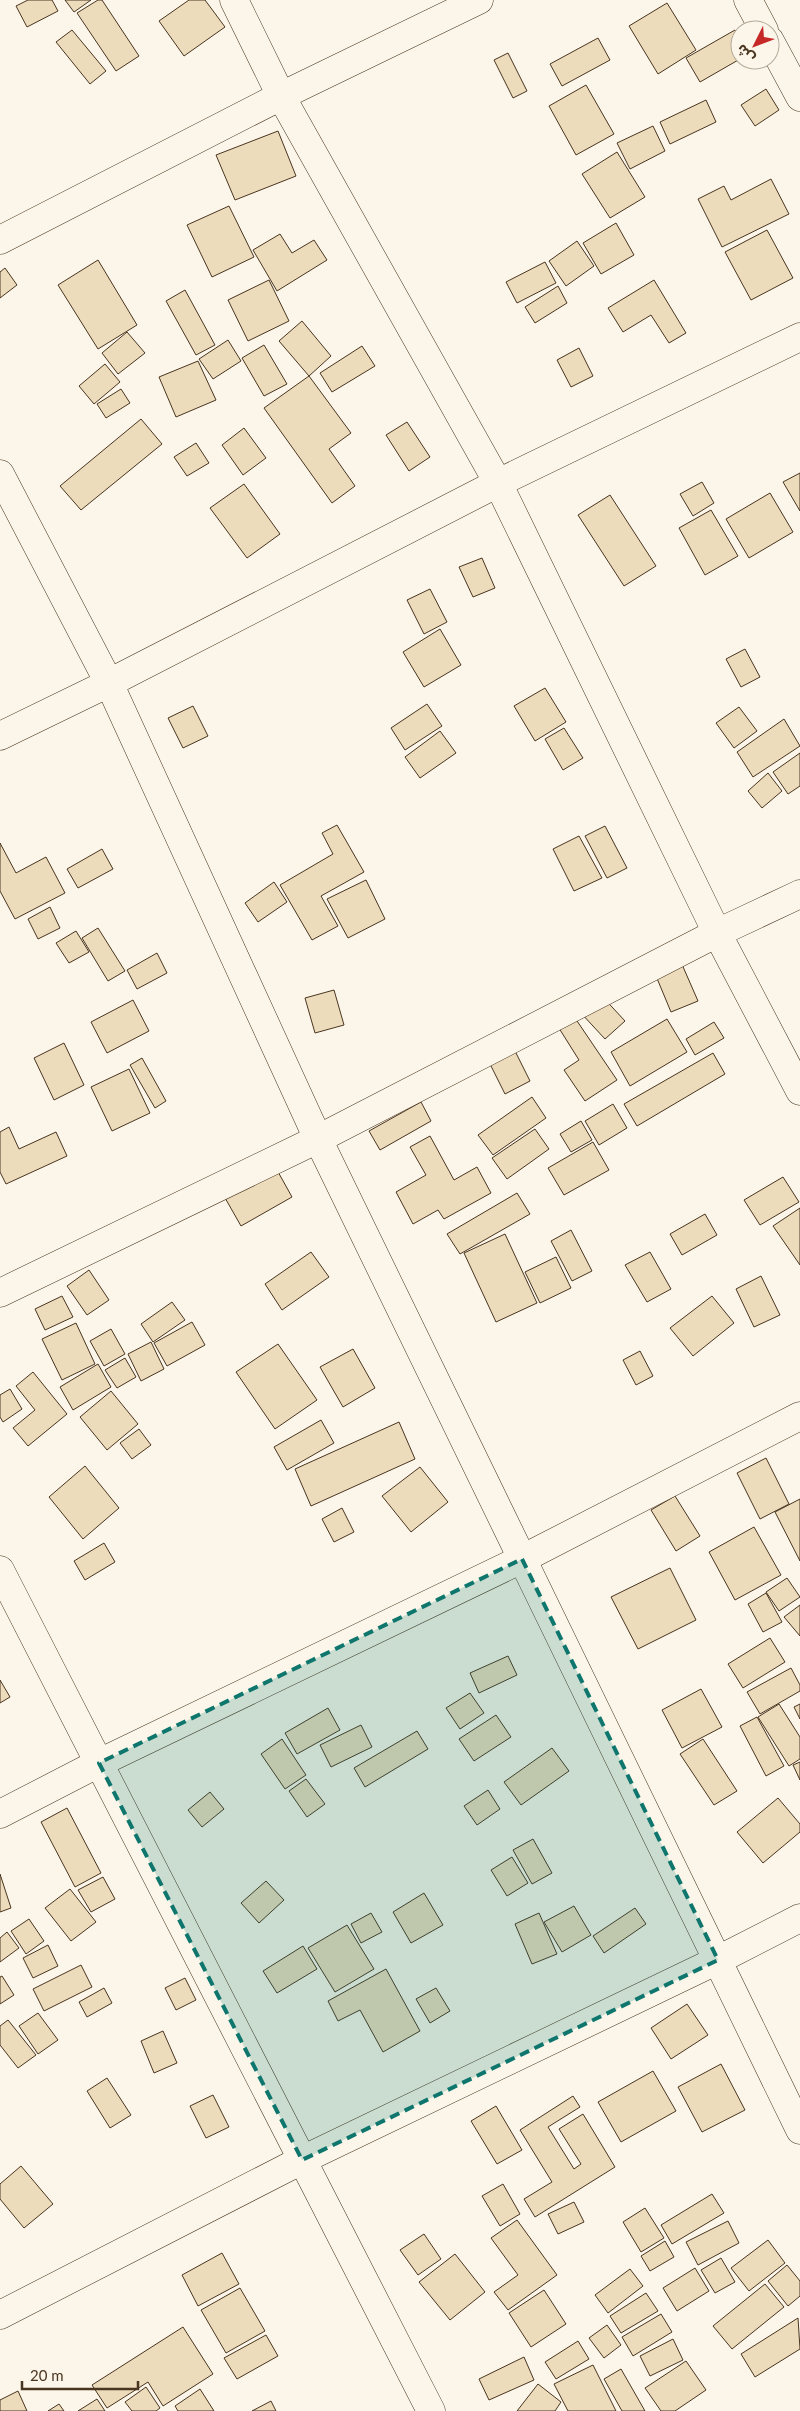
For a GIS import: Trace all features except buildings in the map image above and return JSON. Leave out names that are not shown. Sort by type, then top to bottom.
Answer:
[{"type":"street","points":[[234,0],[281,96],[498,483],[718,933],[800,1091]]},
{"type":"street","points":[[0,240],[281,96],[479,0]]},
{"type":"street","points":[[748,0],[759,20]]},
{"type":"street","points":[[780,60],[800,97]]},
{"type":"street","points":[[0,736],[109,683],[498,483],[800,337]]},
{"type":"street","points":[[0,474],[109,683],[318,1139],[800,2130]]},
{"type":"street","points":[[0,1293],[318,1139],[718,933],[800,894]]},
{"type":"street","points":[[0,1814],[99,1763],[522,1560],[800,1416]]},
{"type":"street","points":[[0,1570],[431,2411]]},
{"type":"street","points":[[0,2314],[302,2160],[718,1960],[800,1918]]},
{"type":"highlighted area","points":[[522,1559],[718,1960],[302,2160],[99,1763]]}]
